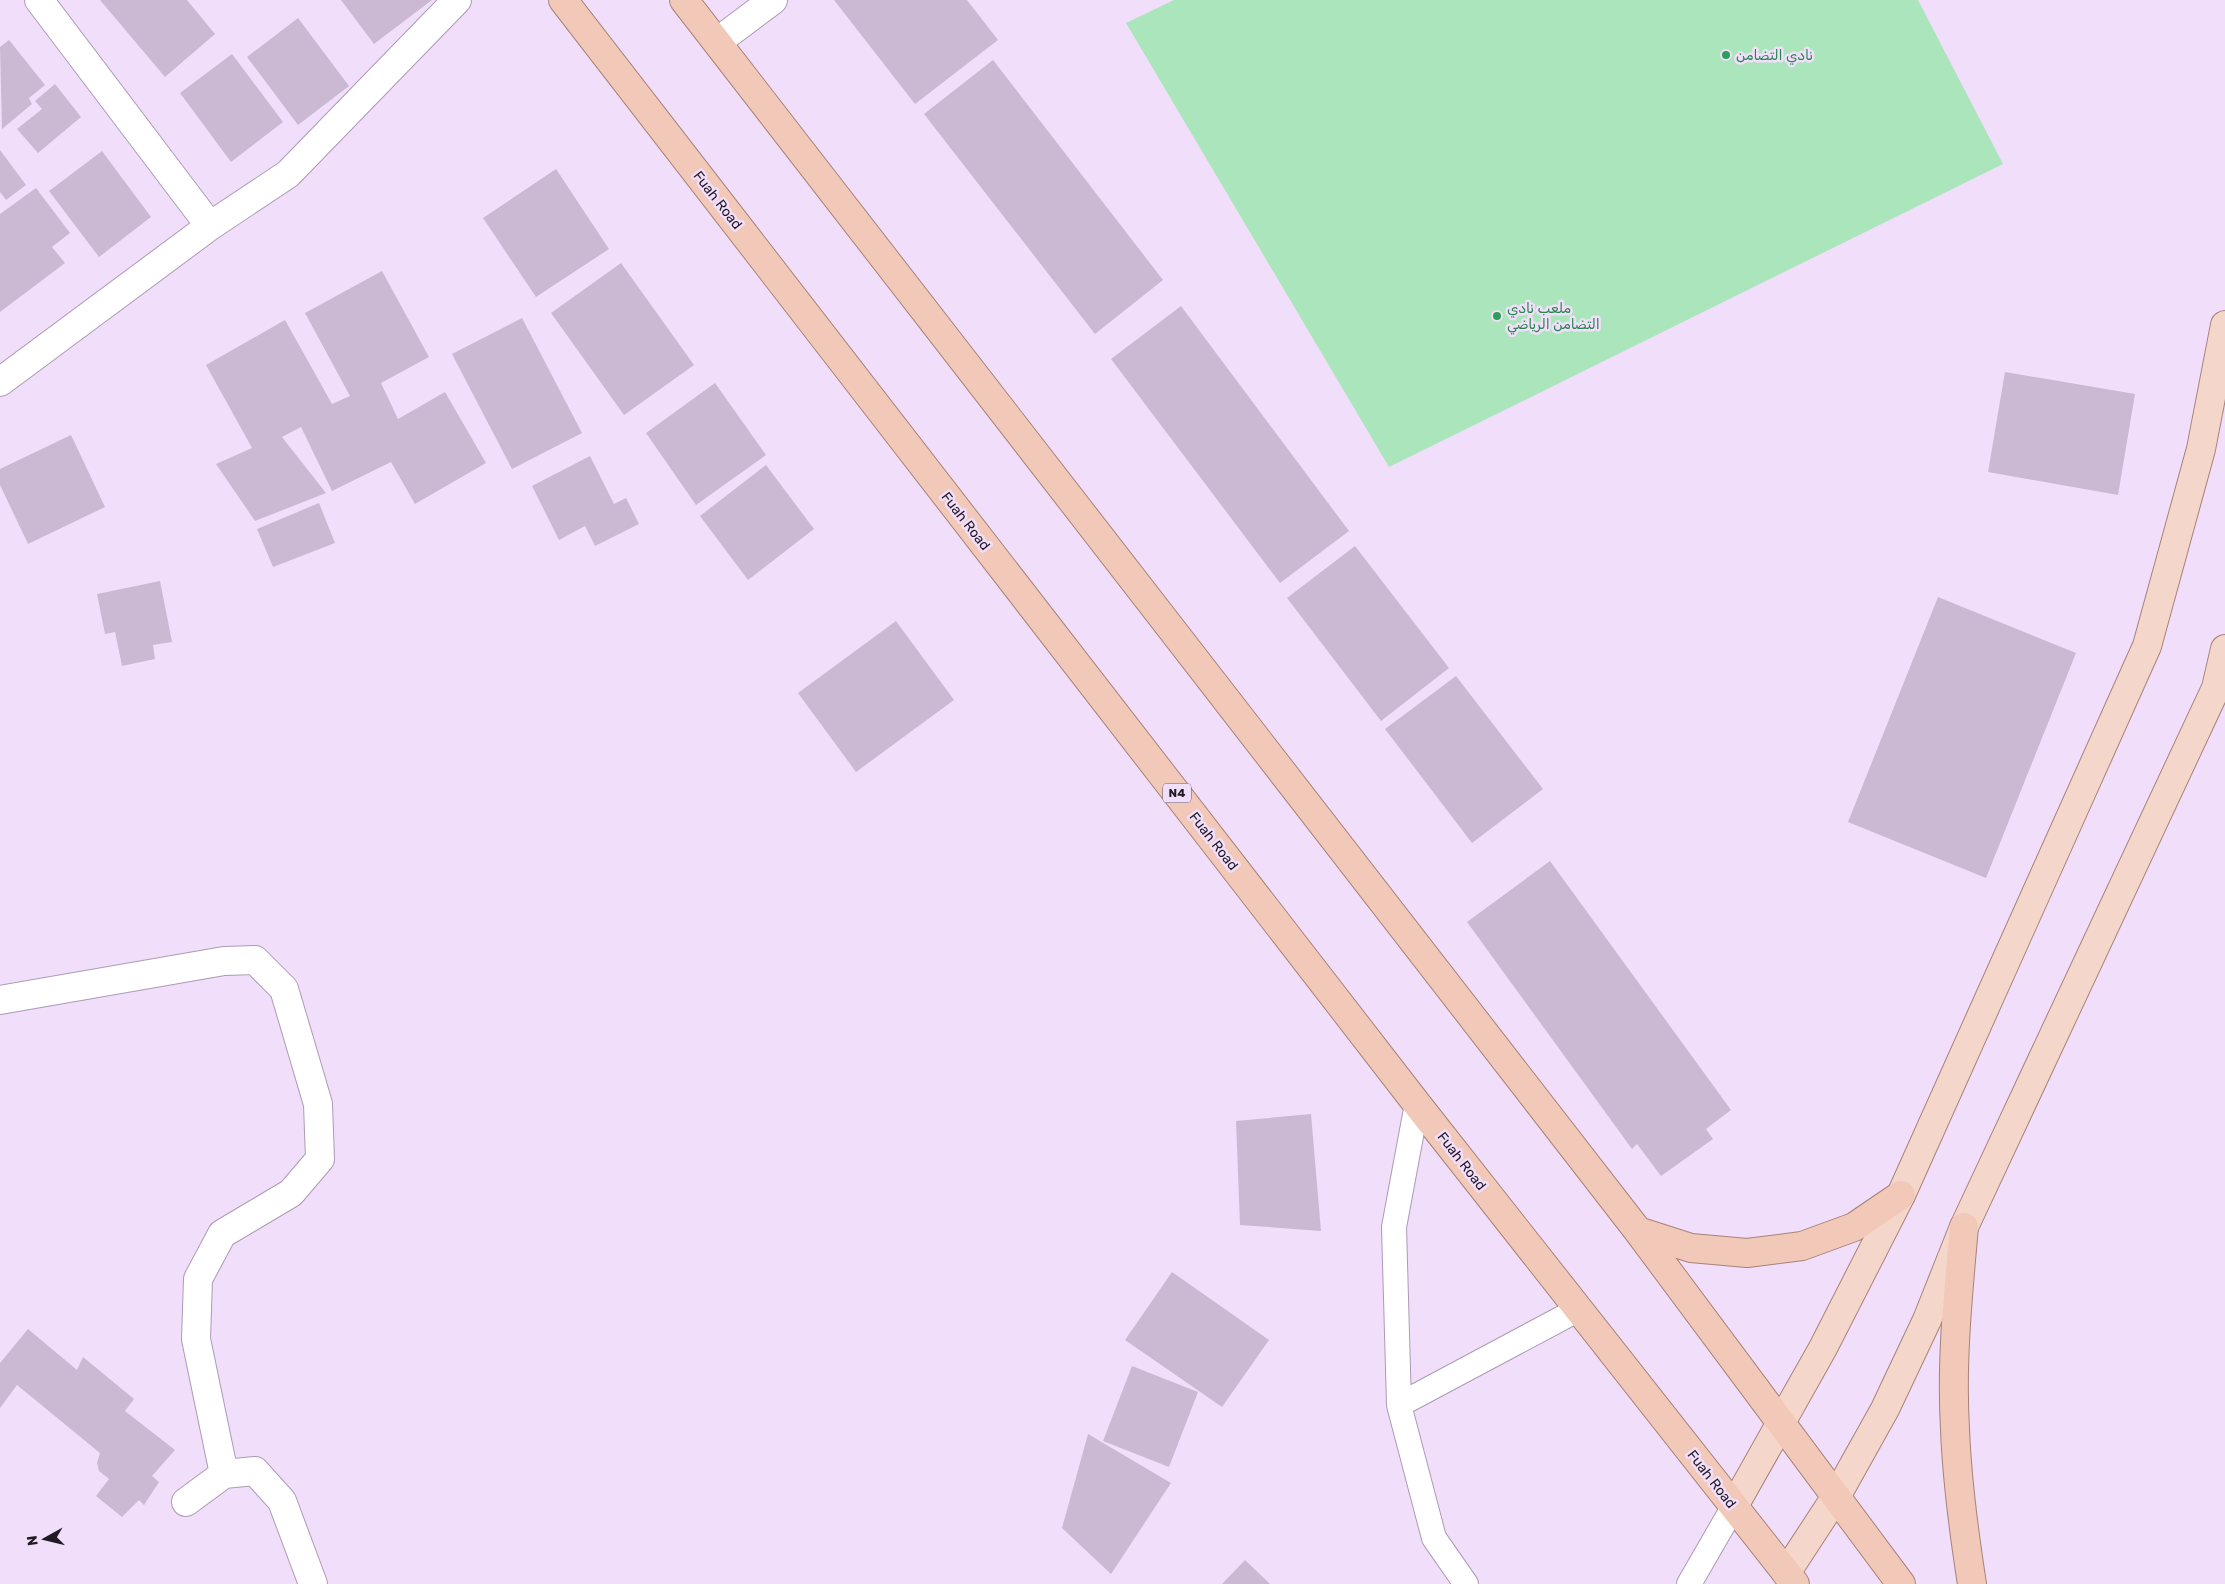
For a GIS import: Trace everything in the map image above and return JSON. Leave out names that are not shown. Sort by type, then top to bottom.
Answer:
[{"type":"highway","name":"Fuah Road","points":[[562,0],[1418,1104],[1790,1578]]},
{"type":"highway","points":[[684,0],[1638,1231],[1837,1495],[1901,1584]]},
{"type":"highway","points":[[1638,1231],[1691,1248],[1746,1253],[1793,1247],[1854,1227],[1901,1195]]},
{"type":"highway","points":[[1964,1227],[1956,1328],[1955,1428],[1963,1526],[1972,1584]]},
{"type":"main road","points":[[1734,1506],[1782,1424],[1823,1348],[1901,1195],[2147,646],[2201,449],[2225,325]]},
{"type":"main road","points":[[1790,1578],[1885,1409],[1927,1320],[1964,1227],[2216,688],[2225,648]]},
{"type":"street","points":[[39,0],[210,226]]},
{"type":"street","points":[[0,382],[210,226],[288,174],[458,0]]},
{"type":"street","points":[[717,42],[772,0]]},
{"type":"street","points":[[0,1000],[224,961],[255,960],[284,989],[318,1104],[320,1159],[292,1193],[222,1234],[198,1279],[196,1339],[224,1474]]},
{"type":"street","points":[[186,1502],[224,1474],[255,1471],[282,1501],[313,1584]]},
{"type":"lane","points":[[1418,1104],[1394,1227],[1398,1405],[1434,1538],[1466,1584]]},
{"type":"lane","points":[[1398,1405],[1579,1309]]},
{"type":"lane","points":[[1689,1584],[1734,1506]]},
{"type":"green space","name":"ملعب نادي التضامن الرياضي","points":[[1174,0],[1918,0],[2003,164],[1389,467],[1126,23]]},
{"type":"building","points":[[100,0],[187,0],[215,34],[165,77]]},
{"type":"building","points":[[341,0],[432,0],[374,44]]},
{"type":"building","points":[[834,0],[967,0],[998,40],[915,104]]},
{"type":"building","points":[[298,18],[349,86],[298,125],[247,57]]},
{"type":"building","points":[[9,40],[45,85],[29,98],[32,104],[2,129],[0,47]]},
{"type":"building","points":[[232,54],[283,122],[231,162],[180,93]]},
{"type":"building","points":[[993,60],[1163,280],[1095,334],[924,114]]},
{"type":"building","points":[[55,84],[81,117],[38,153],[17,129],[42,109],[35,101]]},
{"type":"building","points":[[0,150],[26,185],[6,200],[0,192]]},
{"type":"building","points":[[102,151],[151,217],[99,257],[49,191]]},
{"type":"building","points":[[556,169],[609,249],[536,297],[483,218]]},
{"type":"building","points":[[36,188],[70,233],[52,247],[65,263],[0,312],[0,214]]},
{"type":"building","points":[[621,263],[694,365],[624,415],[551,313]]},
{"type":"building","points":[[382,271],[429,357],[381,383],[398,419],[445,392],[486,463],[415,504],[391,462],[332,491],[301,427],[282,437],[326,493],[255,521],[216,464],[252,448],[206,365],[285,320],[332,404],[350,396],[305,313]]},
{"type":"building","points":[[1181,306],[1349,531],[1280,583],[1111,359]]},
{"type":"building","points":[[522,318],[582,433],[512,469],[452,354]]},
{"type":"building","points":[[2005,372],[2135,394],[2118,495],[1988,472]]},
{"type":"building","points":[[715,383],[766,455],[696,505],[646,433]]},
{"type":"building","points":[[71,435],[105,507],[28,544],[0,485],[0,469]]},
{"type":"building","points":[[590,456],[614,504],[626,498],[639,524],[595,546],[585,526],[559,540],[532,486]]},
{"type":"building","points":[[766,465],[814,529],[748,580],[700,516]]},
{"type":"building","points":[[319,503],[335,543],[273,567],[257,529]]},
{"type":"building","points":[[1355,546],[1449,668],[1381,721],[1287,598]]},
{"type":"building","points":[[160,581],[172,642],[153,645],[155,659],[122,666],[115,632],[105,634],[97,594]]},
{"type":"building","points":[[1938,597],[2076,653],[1986,878],[1848,822]]},
{"type":"building","points":[[896,621],[954,700],[856,772],[798,693]]},
{"type":"building","points":[[1456,676],[1543,789],[1472,843],[1385,729]]},
{"type":"building","points":[[1550,861],[1731,1110],[1706,1129],[1713,1139],[1661,1176],[1637,1144],[1632,1149],[1467,922]]},
{"type":"building","points":[[1311,1114],[1321,1231],[1240,1225],[1236,1121]]},
{"type":"building","points":[[1172,1272],[1269,1340],[1222,1407],[1125,1340]]},
{"type":"building","points":[[28,1329],[77,1370],[83,1357],[134,1399],[125,1411],[175,1450],[152,1476],[159,1482],[144,1505],[139,1500],[122,1517],[96,1496],[109,1479],[99,1471],[97,1463],[100,1453],[17,1385],[0,1408],[0,1363]]},
{"type":"building","points":[[1132,1366],[1198,1392],[1169,1467],[1103,1441]]},
{"type":"building","points":[[1088,1434],[1171,1483],[1111,1574],[1062,1528]]},
{"type":"building","points":[[1245,1560],[1270,1584],[1222,1584]]},
{"type":"place","name":"نادي التضامن","points":[[1726,55]]},
{"type":"place","name":"ملعب نادي التضامن الرياضي","points":[[1497,316]]}]
